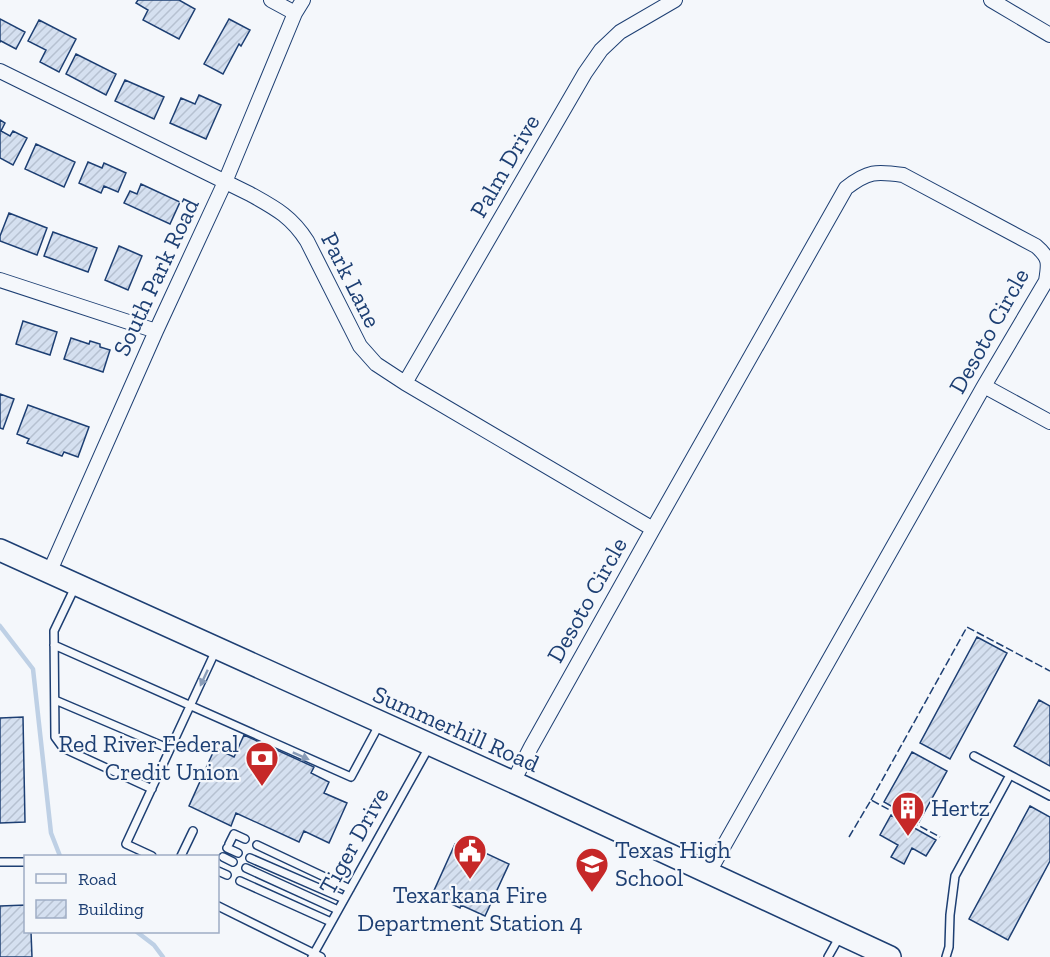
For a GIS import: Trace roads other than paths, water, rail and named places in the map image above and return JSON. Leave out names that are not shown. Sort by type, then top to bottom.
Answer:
[{"type":"main road","name":"Summerhill Road","points":[[0,550],[430,744],[890,957]]},
{"type":"street","points":[[271,0],[295,14]]},
{"type":"street","name":"South Park Road","points":[[49,573],[225,182],[295,14],[303,0]]},
{"type":"street","name":"Palm Drive","points":[[405,383],[585,73],[601,50],[620,32],[675,0]]},
{"type":"street","points":[[991,0],[1050,35]]},
{"type":"street","name":"Park Lane","points":[[0,71],[249,194],[288,217],[307,241],[360,346],[376,364],[653,529]]},
{"type":"street","name":"Desoto Circle","points":[[513,782],[846,188],[861,177],[880,172],[903,175],[1036,246],[1044,253],[1049,264],[1046,281],[984,386],[709,872]]},
{"type":"street","points":[[0,280],[156,331]]},
{"type":"street","points":[[984,386],[1050,422]]},
{"type":"lane","points":[[76,585],[54,631],[55,737],[63,748],[152,789]]},
{"type":"lane","points":[[54,645],[351,777],[380,723]]},
{"type":"lane","points":[[150,855],[126,844],[217,648]]},
{"type":"lane","points":[[55,700],[170,749]]},
{"type":"lane","name":"Tiger Drive","points":[[315,956],[331,922],[430,744]]},
{"type":"lane","points":[[974,756],[1050,796]]},
{"type":"lane","points":[[946,957],[949,947],[955,876],[1010,775]]},
{"type":"lane","points":[[181,855],[193,831]]},
{"type":"lane","points":[[238,853],[228,846],[234,834],[245,840]]},
{"type":"lane","points":[[257,845],[350,889]]},
{"type":"lane","points":[[250,858],[344,899]]},
{"type":"lane","points":[[219,867],[222,859],[233,862]]},
{"type":"lane","points":[[0,862],[24,862]]},
{"type":"lane","points":[[246,868],[338,910]]},
{"type":"lane","points":[[219,871],[227,875]]},
{"type":"lane","points":[[240,881],[331,922]]},
{"type":"lane","points":[[219,907],[315,956]]},
{"type":"lane","points":[[828,957],[841,934]]},
{"type":"waterway","points":[[0,626],[33,669],[51,833],[60,855]]},
{"type":"waterway","points":[[138,933],[154,945],[163,957]]},
{"type":"place","name":"Red River Federal Credit Union","points":[[262,787]]},
{"type":"place","name":"Hertz","points":[[908,837]]},
{"type":"place","name":"Texarkana Fire Department Station 4","points":[[470,880]]},
{"type":"place","name":"Texas High School","points":[[592,893]]}]
